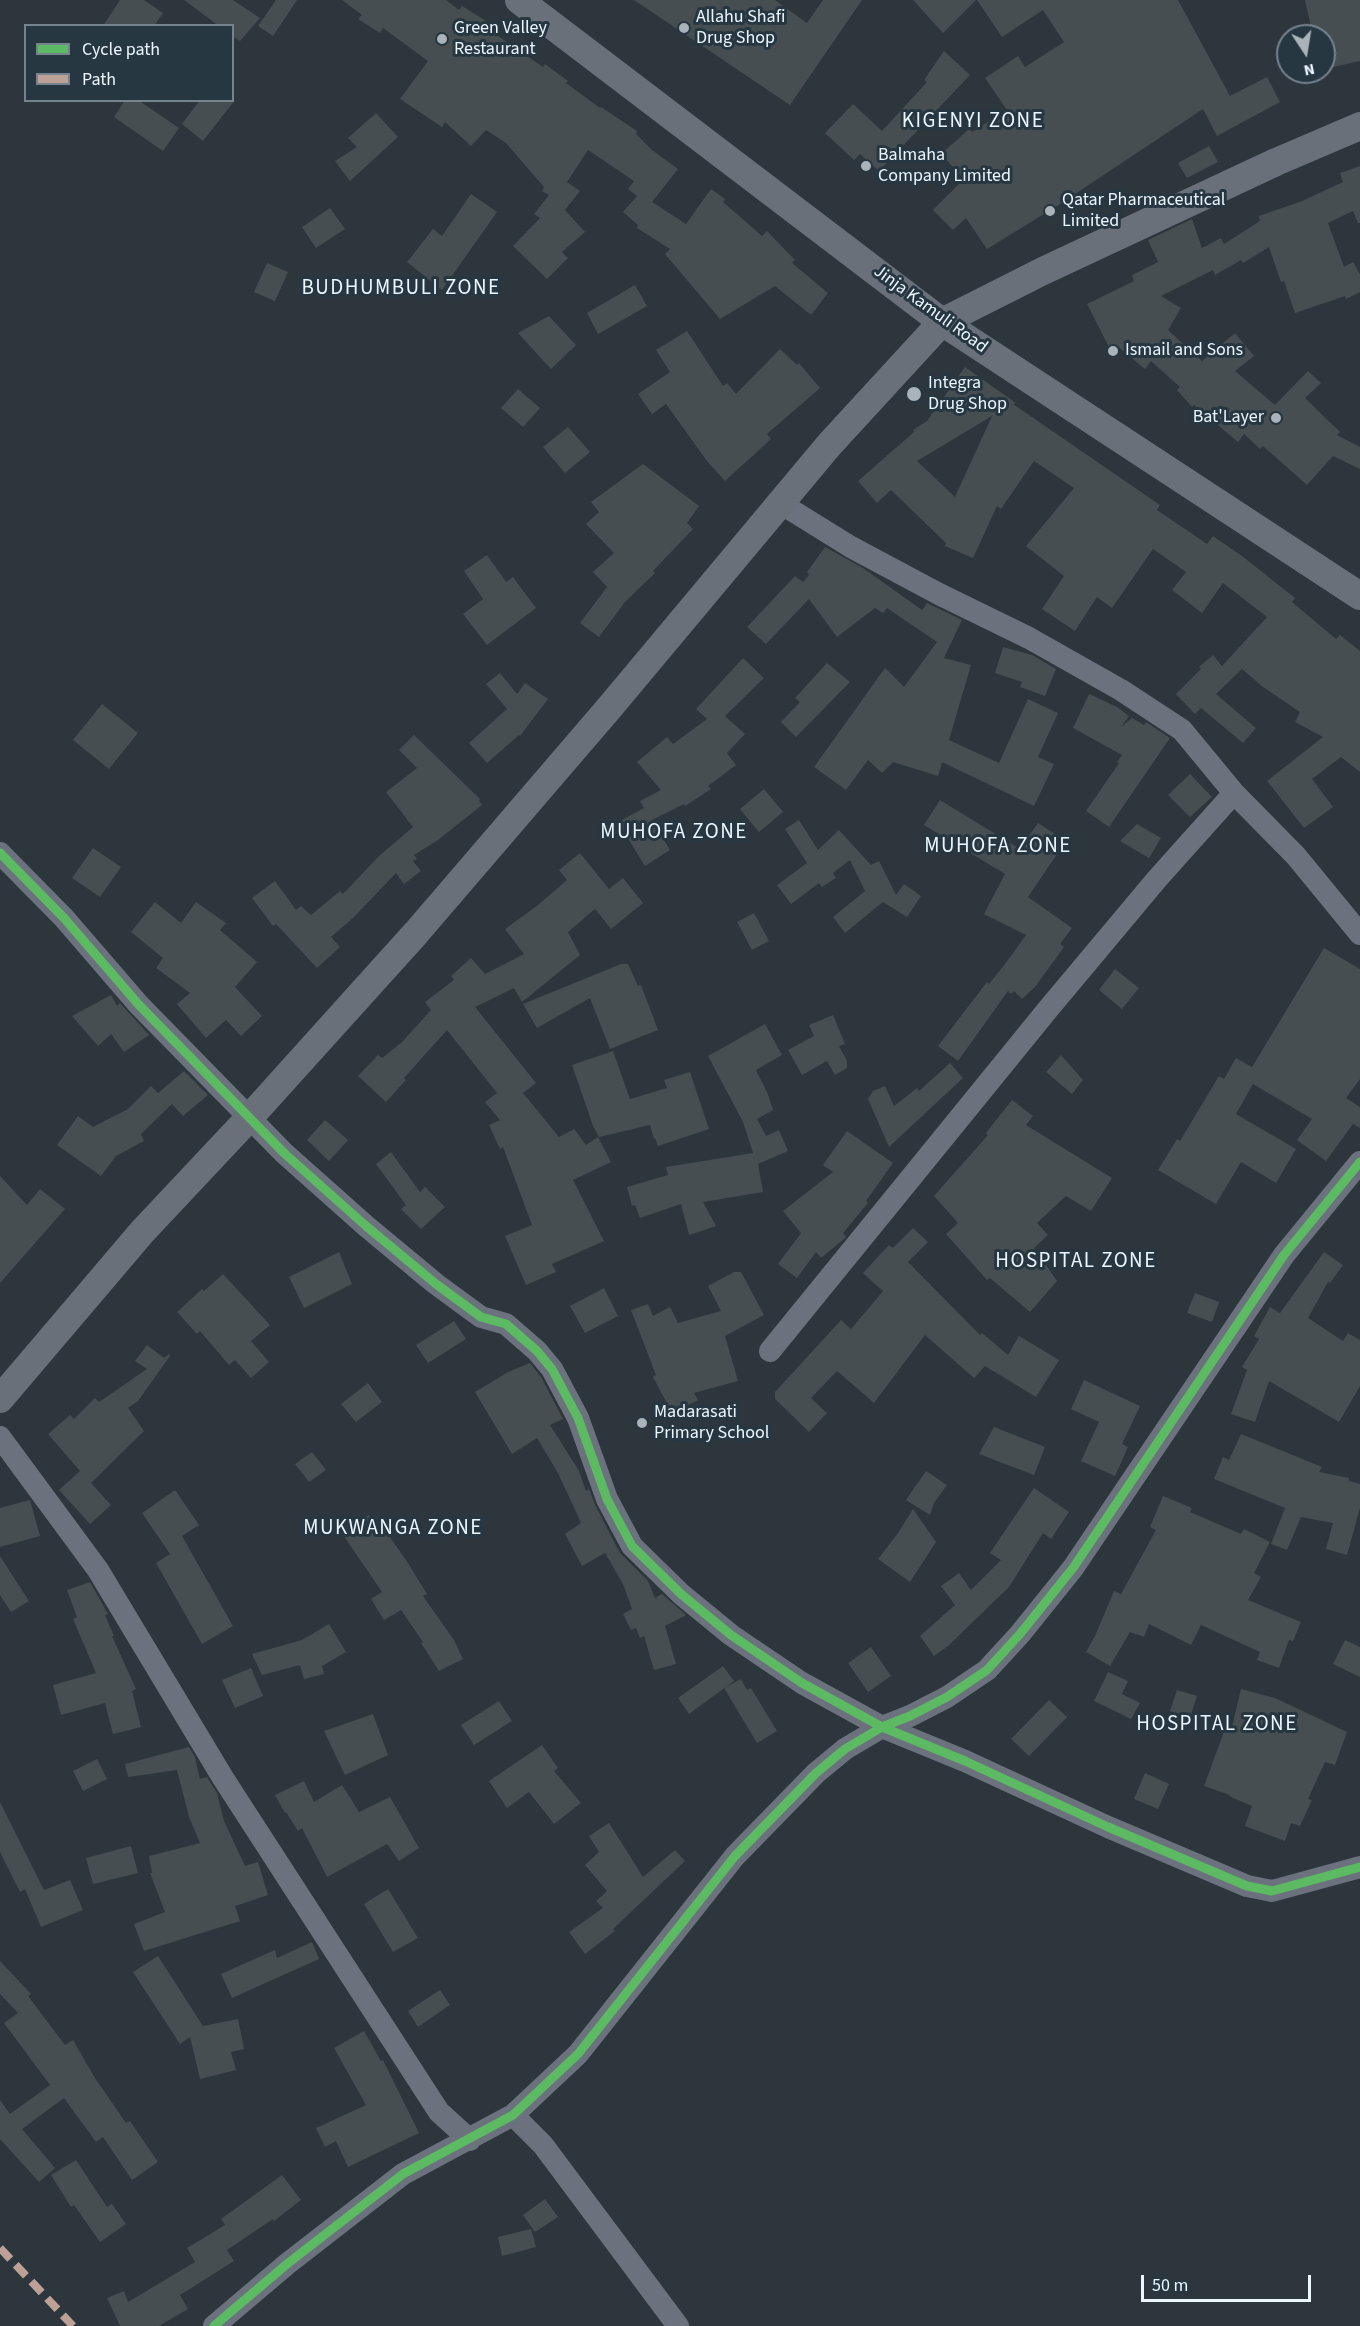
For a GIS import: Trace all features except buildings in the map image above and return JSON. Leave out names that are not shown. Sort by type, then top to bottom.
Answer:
[{"type":"main road","name":"Jinja Kamuli Road","points":[[519,0],[942,322],[1360,596]]},
{"type":"main road","points":[[0,1399],[142,1232],[416,933],[603,716],[829,445],[942,322],[1043,270],[1360,126]]},
{"type":"street","points":[[780,503],[851,547],[1029,638],[1152,709],[1182,730],[1234,793],[1296,856],[1360,934]]},
{"type":"street","points":[[770,1351],[1049,1008],[1157,879],[1234,793]]},
{"type":"street","points":[[0,853],[64,918],[139,1005],[284,1153],[392,1248],[481,1317],[506,1324],[537,1352],[552,1369],[578,1418],[607,1499],[632,1546],[681,1594],[731,1635],[802,1683],[882,1728],[965,1761],[1108,1827],[1254,1888],[1272,1891],[1360,1867]]},
{"type":"street","points":[[214,2326],[287,2264],[403,2174],[513,2115],[578,2054],[735,1857],[816,1773],[845,1749],[882,1728],[947,1697],[987,1670],[1020,1634],[1073,1568],[1284,1255],[1360,1162]]},
{"type":"street","points":[[0,1437],[98,1570],[223,1778],[438,2112],[470,2140]]},
{"type":"street","points":[[513,2115],[543,2145],[678,2326]]},
{"type":"marked path","points":[[0,2248],[73,2326]]},
{"type":"cycle path","points":[[0,853],[64,918],[139,1005],[284,1153],[436,1284],[481,1317],[506,1324],[537,1351],[552,1369],[578,1418],[607,1499],[632,1546],[681,1594],[731,1635],[802,1683],[882,1727],[965,1761],[1108,1827],[1247,1886],[1272,1891],[1360,1867]]},
{"type":"cycle path","points":[[214,2326],[287,2264],[403,2174],[513,2115],[578,2054],[735,1856],[816,1773],[845,1749],[882,1727],[947,1697],[987,1670],[1020,1634],[1073,1568],[1284,1255],[1360,1162]]},
{"type":"place","name":"Allahu Shafi Drug Shop","points":[[684,28]]},
{"type":"place","name":"Green Valley Restaurant","points":[[442,39]]},
{"type":"place","name":"Balmaha Company Limited","points":[[866,166]]},
{"type":"place","name":"Qatar Pharmaceutical Limited","points":[[1050,211]]},
{"type":"place","name":"Ismail and Sons","points":[[1113,351]]},
{"type":"place","name":"Integra Drug Shop","points":[[914,394]]},
{"type":"place","name":"Bat'Layer","points":[[1276,418]]},
{"type":"place","name":"Madarasati Primary School","points":[[642,1423]]},
{"type":"district","name":"KIGENYI ZONE","points":[[973,122]]},
{"type":"district","name":"BUDHUMBULI ZONE","points":[[401,289]]},
{"type":"district","name":"MUHOFA ZONE","points":[[674,833]]},
{"type":"district","name":"MUHOFA ZONE","points":[[998,847]]},
{"type":"district","name":"HOSPITAL ZONE","points":[[1076,1262]]},
{"type":"district","name":"MUKWANGA ZONE","points":[[393,1529]]},
{"type":"district","name":"HOSPITAL ZONE","points":[[1217,1725]]}]
